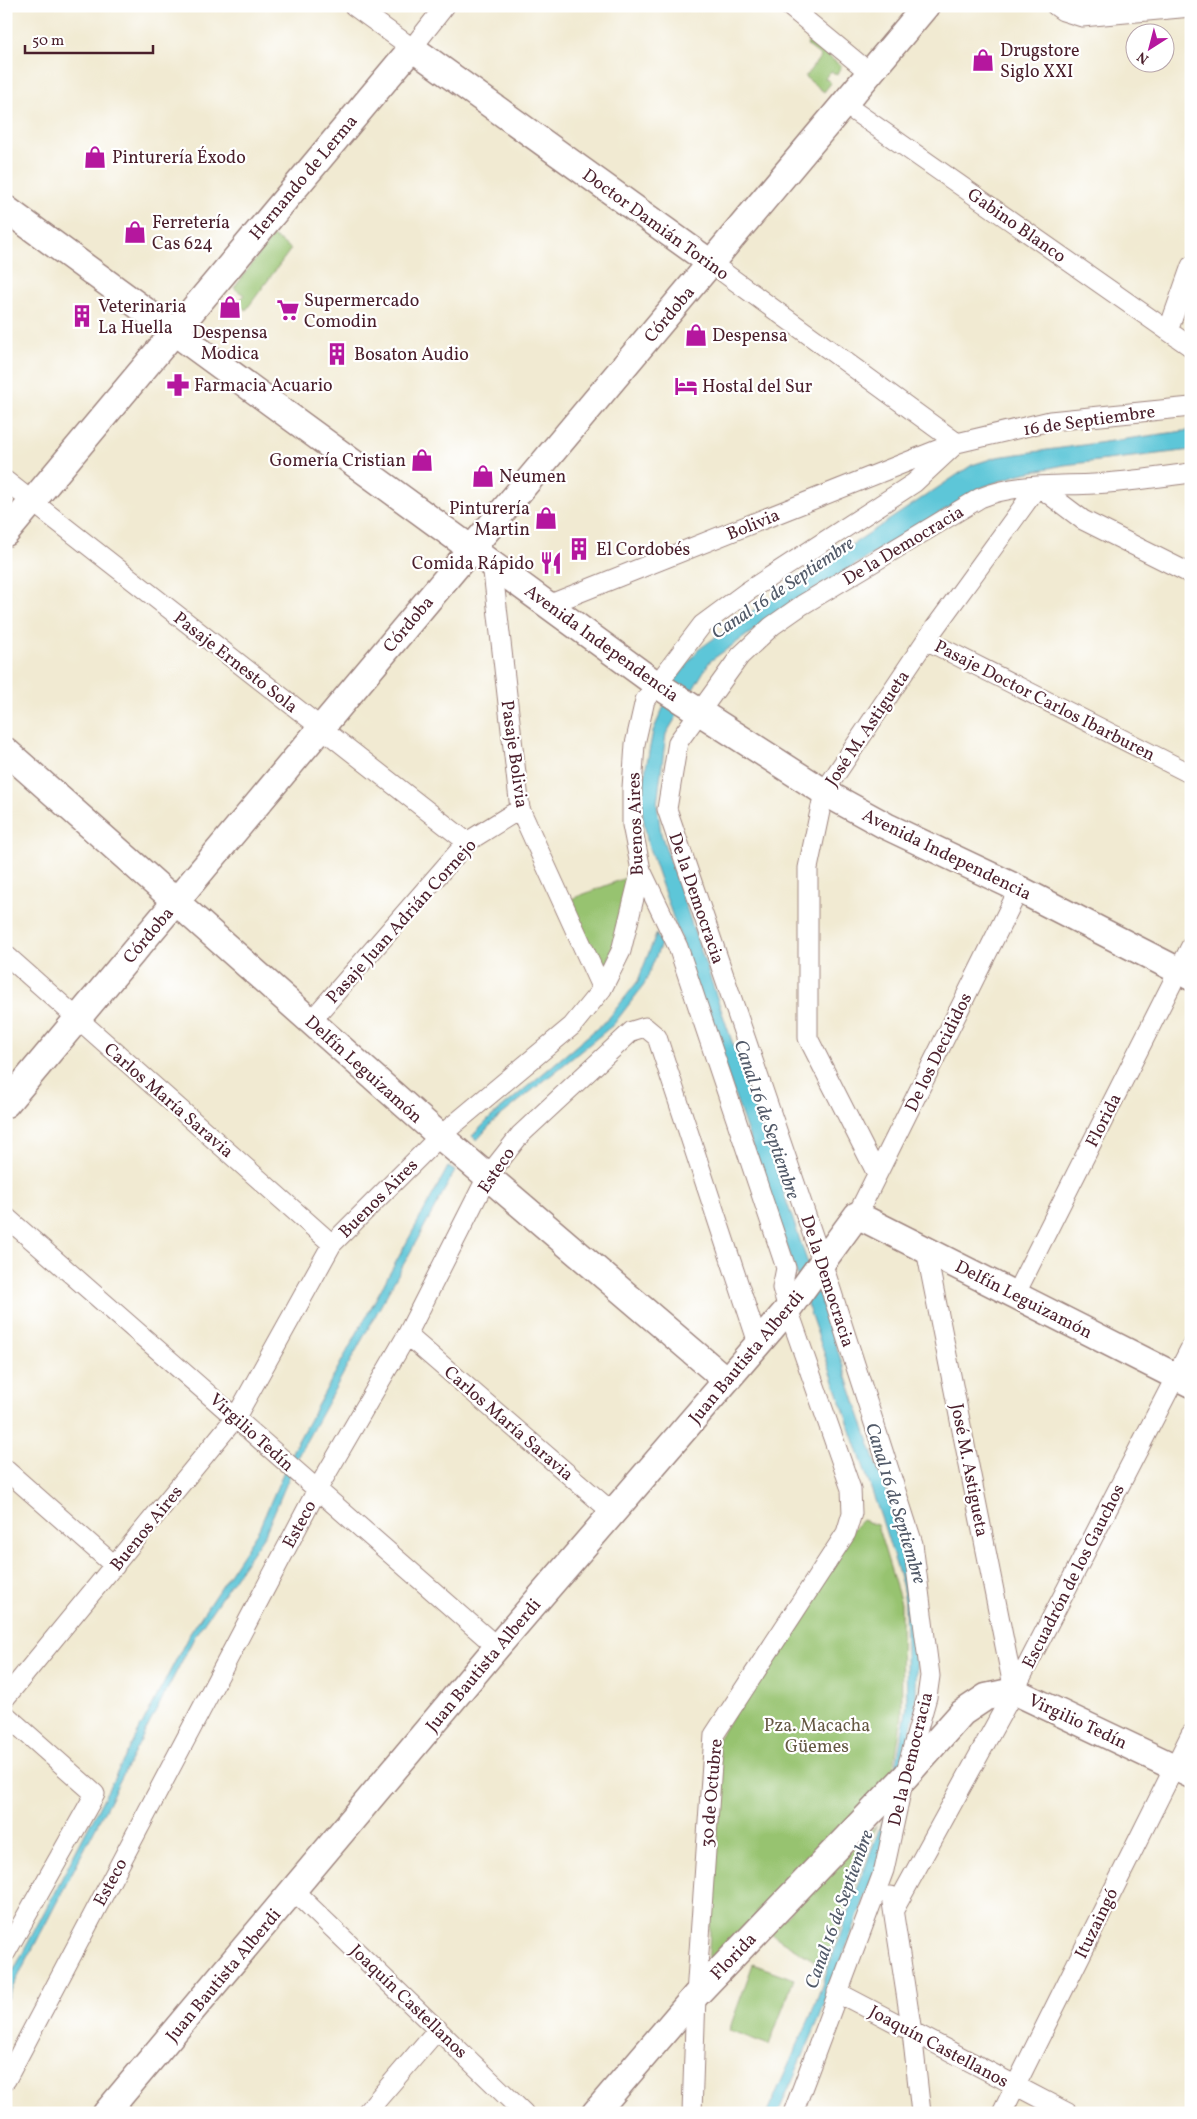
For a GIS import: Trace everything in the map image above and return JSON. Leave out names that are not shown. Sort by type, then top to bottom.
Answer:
[{"type":"main road","name":"Córdoba","points":[[6,1104],[320,729],[482,555],[712,264],[926,6]]},
{"type":"main road","name":"Doctor Damián Torino","points":[[412,48],[712,264]]},
{"type":"main road","name":"Hernando de Lerma","points":[[6,533],[412,48]]},
{"type":"main road","name":"Avenida Independencia","points":[[6,209],[656,684],[698,712],[824,792],[886,826],[1019,889],[1184,974]]},
{"type":"main road","name":"Delfín Leguizamón","points":[[6,752],[440,1136],[726,1380]]},
{"type":"main road","name":"Juan Bautista Alberdi","points":[[106,2113],[497,1647],[788,1308],[823,1264],[858,1215]]},
{"type":"main road","name":"Delfín Leguizamón","points":[[858,1215],[1183,1380]]},
{"type":"main road","name":"Virgilio Tedín","points":[[877,1806],[962,1713],[986,1697],[1014,1691],[1182,1771]]},
{"type":"main road","name":"Florida","points":[[595,2113],[696,1995],[877,1806]]},
{"type":"street","name":"Doctor Damián Torino","points":[[354,6],[412,48]]},
{"type":"street","name":"Hernando de Lerma","points":[[412,48],[446,6]]},
{"type":"street","points":[[789,6],[870,73]]},
{"type":"street","points":[[1056,6],[1062,12],[1082,17],[1191,7]]},
{"type":"street","name":"Gabino Blanco","points":[[844,104],[1191,347]]},
{"type":"street","name":"Doctor Damián Torino","points":[[712,264],[956,443]]},
{"type":"street","points":[[1168,331],[1191,266]]},
{"type":"street","name":"16 de Septiembre","points":[[956,443],[1050,422],[1191,407]]},
{"type":"street","points":[[656,684],[702,625],[748,591],[914,483],[956,443]]},
{"type":"street","name":"Bolivia","points":[[548,605],[956,443]]},
{"type":"street","name":"De la Democracia","points":[[793,2113],[884,1870],[904,1778],[927,1698],[930,1676],[913,1544],[823,1264],[667,809],[678,742],[740,656],[772,626],[980,498],[997,491],[1017,487],[1096,484],[1191,473]]},
{"type":"street","name":"Pasaje Ernesto Sola","points":[[6,481],[320,729],[468,842]]},
{"type":"street","points":[[1038,486],[1082,520],[1191,574]]},
{"type":"street","name":"José M. Astigueta","points":[[877,1174],[808,1038],[808,868],[824,792],[926,640],[1038,486]]},
{"type":"street","name":"Pasaje Bolivia","points":[[482,555],[520,809],[602,989]]},
{"type":"street","name":"Pasaje Doctor Carlos Ibarburen","points":[[926,640],[1191,774]]},
{"type":"street","name":"Buenos Aires","points":[[6,1697],[236,1417],[332,1244],[440,1136],[572,1026],[602,989],[621,951],[641,870],[632,825],[635,744],[645,700],[656,684]]},
{"type":"street","name":"Pasaje Juan Adrián Cornejo","points":[[311,1021],[468,842],[520,809]]},
{"type":"street","name":"De la Democracia","points":[[641,870],[678,947],[786,1268],[782,1288],[851,1489],[852,1513]]},
{"type":"street","name":"De los Decididos","points":[[858,1215],[1019,889]]},
{"type":"street","name":"Florida","points":[[1015,1295],[1184,974],[1191,946]]},
{"type":"street","name":"Carlos María Saravia","points":[[6,956],[332,1244]]},
{"type":"street","name":"Esteco","points":[[6,2080],[310,1484],[407,1335],[488,1176],[520,1135],[632,1030],[645,1027],[657,1037],[758,1343]]},
{"type":"street","name":"Virgilio Tedín","points":[[6,1217],[497,1647]]},
{"type":"street","name":"José M. Astigueta","points":[[926,1250],[1014,1691]]},
{"type":"street","name":"Carlos María Saravia","points":[[407,1335],[612,1512]]},
{"type":"street","name":"Escuadrón de los Gauchos","points":[[895,1908],[1183,1380],[1191,1347]]},
{"type":"street","points":[[6,1470],[115,1566]]},
{"type":"street","name":"30 de Octubre","points":[[692,2113],[696,1995],[714,1735],[846,1533],[852,1513]]},
{"type":"street","points":[[6,1715],[95,1794],[6,1952]]},
{"type":"street","name":"Ituzaingó","points":[[1002,2113],[1182,1771],[1191,1734]]},
{"type":"street","points":[[884,1870],[895,1908],[921,2113]]},
{"type":"street","name":"Joaquín Castellanos","points":[[294,1891],[524,2113]]},
{"type":"street","name":"Joaquín Castellanos","points":[[837,1992],[1068,2113]]},
{"type":"street","points":[[366,2113],[438,2029]]},
{"type":"green space","points":[[809,41],[841,66],[837,75],[831,71],[825,78],[831,83],[824,92],[805,77],[821,56],[807,45]]},
{"type":"green space","points":[[273,236],[291,249],[246,310],[238,304],[244,295],[234,288]]},
{"type":"green space","points":[[636,874],[602,981],[566,901]]},
{"type":"green space","name":"Pza. Macacha Güemes","points":[[862,1520],[877,1525],[901,1603],[902,1716],[893,1774],[708,1966],[720,1755],[718,1739],[850,1532]]},
{"type":"green space","points":[[876,1825],[826,1968],[769,1933]]},
{"type":"green space","points":[[753,1964],[794,1979],[769,2045],[729,2030]]},
{"type":"water","points":[[1191,430],[1191,450],[1064,465],[1020,474],[980,488],[793,603],[710,661],[666,734],[657,804],[661,834],[895,1518],[917,1594],[916,1707],[883,1850],[819,2019],[778,2113],[767,2113],[811,2015],[882,1821],[894,1778],[907,1706],[905,1601],[902,1584],[883,1523],[648,845],[642,811],[643,783],[653,731],[676,679],[698,650],[746,615],[972,465],[997,457]]},
{"type":"water","points":[[656,934],[661,944],[644,985],[613,1025],[493,1122],[477,1140],[472,1136],[490,1118],[608,1019],[638,981]]},
{"type":"water","points":[[448,1167],[455,1171],[299,1454],[265,1534],[196,1634],[6,2000],[6,1985],[189,1635],[259,1529],[293,1450]]},
{"type":"place","name":"Drugstore Siglo XXI","points":[[983,60]]},
{"type":"place","name":"Pinturería Éxodo","points":[[95,157]]},
{"type":"place","name":"Ferretería Cas 624","points":[[135,232]]},
{"type":"place","name":"Despensa Modica","points":[[230,307]]},
{"type":"place","name":"Supermercado Comodin","points":[[288,310]]},
{"type":"place","name":"Veterinaria La Huella","points":[[82,316]]},
{"type":"place","name":"Despensa","points":[[696,335]]},
{"type":"place","name":"Bosaton Audio","points":[[337,354]]},
{"type":"place","name":"Farmacia Acuario","points":[[178,385]]},
{"type":"place","name":"Hostal del Sur","points":[[686,386]]},
{"type":"place","name":"Gomería Cristian","points":[[422,460]]},
{"type":"place","name":"Neumen","points":[[483,476]]},
{"type":"place","name":"Pinturería Martin","points":[[546,518]]},
{"type":"place","name":"El Cordobés","points":[[579,549]]},
{"type":"place","name":"Comida Rápido","points":[[551,563]]},
{"type":"water label","name":"Canal 16 de Septiembre","points":[[782,587]]},
{"type":"water label","name":"Canal 16 de Septiembre","points":[[768,1119]]},
{"type":"water label","name":"Canal 16 de Septiembre","points":[[897,1503]]},
{"type":"water label","name":"Canal 16 de Septiembre","points":[[838,1909]]}]
